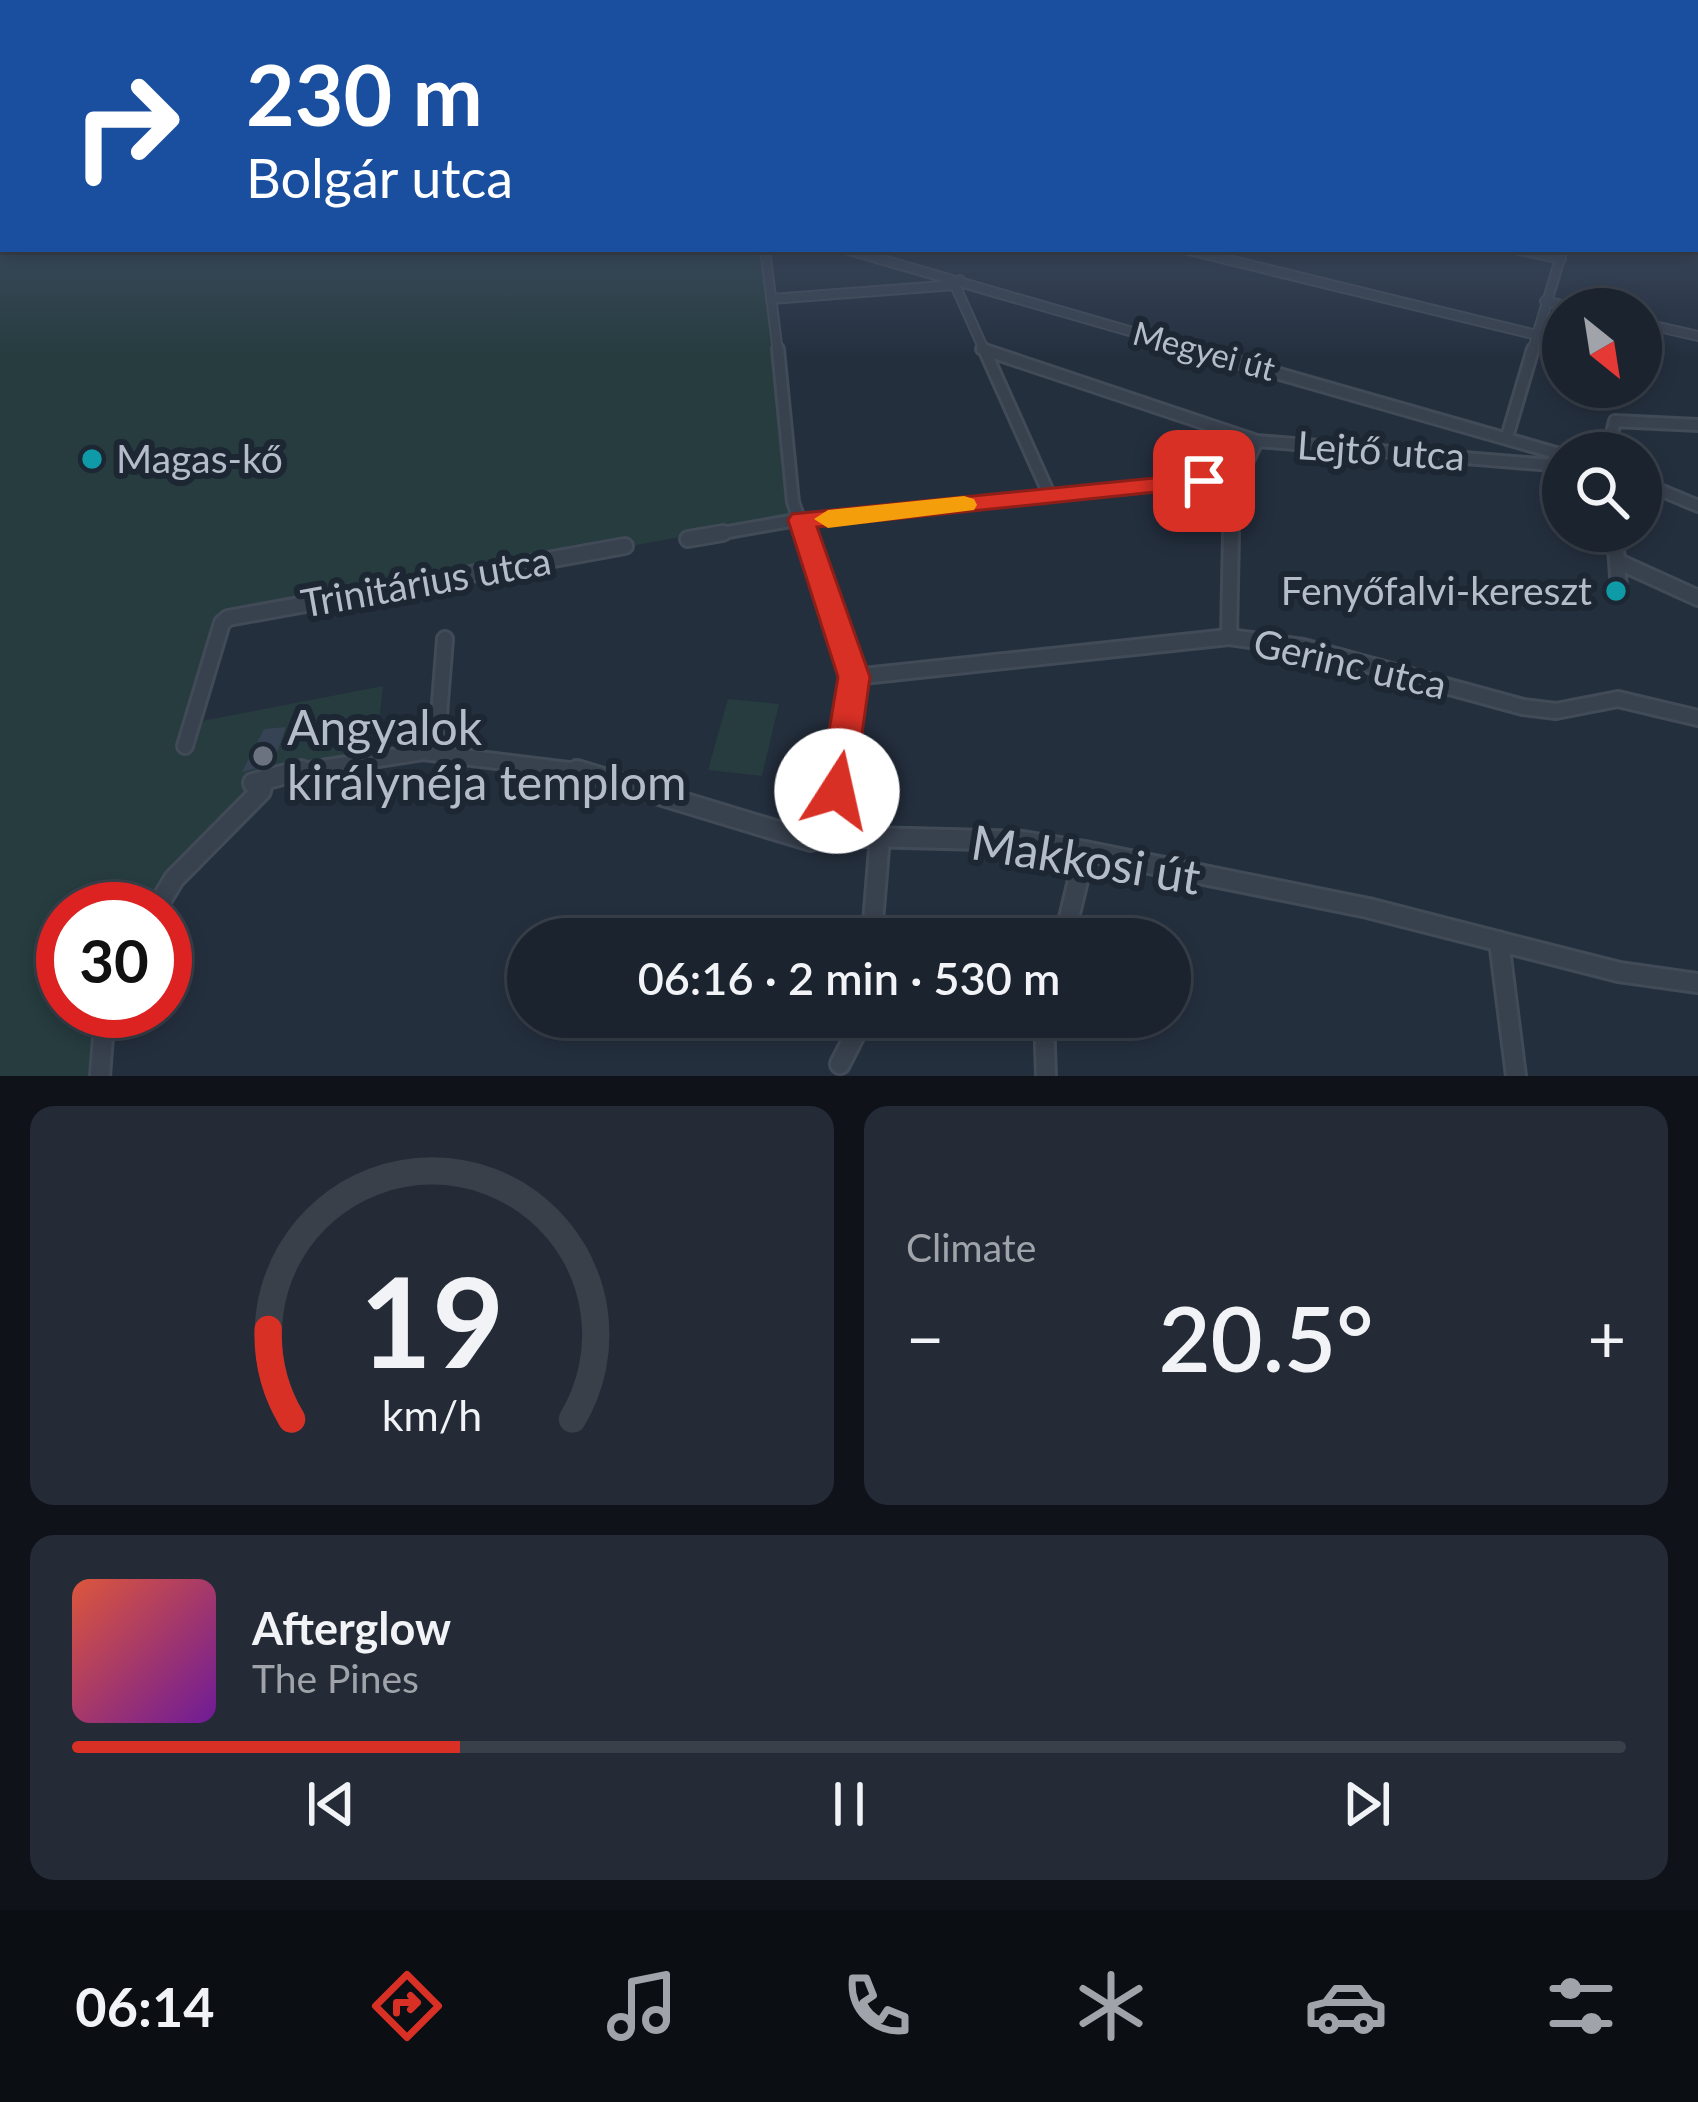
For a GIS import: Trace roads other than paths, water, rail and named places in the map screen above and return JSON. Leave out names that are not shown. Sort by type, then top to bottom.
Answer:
[{"type":"street","points":[[766,257],[793,456],[793,502],[854,677],[829,836]]},
{"type":"street","name":"Megyei út","points":[[872,257],[1542,448]]},
{"type":"street","points":[[1218,257],[1537,334]]},
{"type":"street","points":[[1550,288],[1561,257]]},
{"type":"street","points":[[771,299],[958,283],[982,349],[1049,494]]},
{"type":"street","points":[[1507,437],[1542,313]]},
{"type":"street","points":[[1662,328],[1698,336]]},
{"type":"street","points":[[982,349],[1257,441]]},
{"type":"street","points":[[1613,432],[1616,421],[1698,425]]},
{"type":"street","name":"Lejtő utca","points":[[1229,637],[1228,553],[1243,477],[1257,441],[1542,464]]},
{"type":"street","points":[[688,539],[801,520],[1243,477]]},
{"type":"street","points":[[1662,491],[1698,506]]},
{"type":"street","name":"Trinitárius utca","points":[[185,746],[222,622],[228,618],[625,546]]},
{"type":"street","points":[[1618,552],[1618,590]]},
{"type":"street","points":[[1619,562],[1698,598]]},
{"type":"street","name":"Gerinc utca","points":[[854,677],[1229,637],[1303,647],[1523,707],[1556,711],[1618,699],[1698,718]]},
{"type":"street","points":[[436,753],[445,639]]},
{"type":"street","name":"Makkosi út","points":[[172,882],[261,791],[258,782],[369,756],[436,753],[587,771],[811,841],[829,836],[1023,841],[1085,851],[1368,908],[1619,972],[1698,983]]},
{"type":"street","points":[[873,918],[880,837]]},
{"type":"street","points":[[1069,918],[1085,851]]},
{"type":"street","points":[[1499,941],[1516,1076]]},
{"type":"street","points":[[100,1076],[103,1038]]},
{"type":"street","points":[[840,1064],[853,1038]]},
{"type":"street","points":[[1045,1038],[1046,1076]]},
{"type":"place","name":"Magas-kő","points":[[92,459]]},
{"type":"place","name":"Fenyőfalvi-kereszt","points":[[1616,591]]},
{"type":"place","name":"Angyalok királynéja templom","points":[[263,756]]}]
